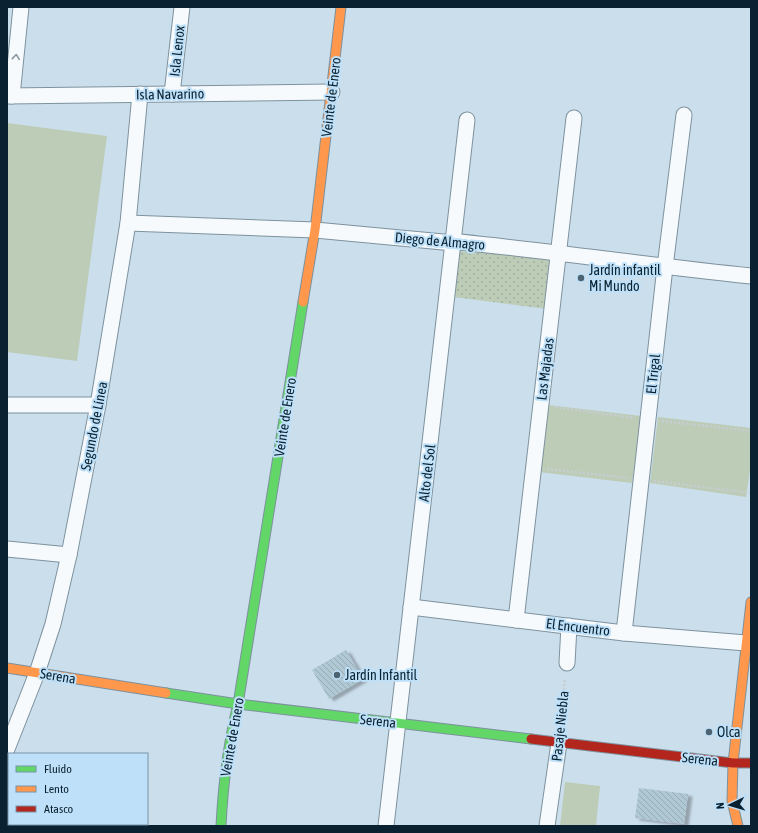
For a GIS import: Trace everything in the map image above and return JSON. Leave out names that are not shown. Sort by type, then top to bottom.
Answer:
[{"type":"street","points":[[9,96],[21,7]]},
{"type":"street","name":"Isla Lenox","points":[[172,94],[182,7]]},
{"type":"street","name":"Veinte de Enero","points":[[221,826],[230,733],[238,704],[316,230],[341,7]]},
{"type":"street","name":"Isla Navarino","points":[[9,96],[332,92]]},
{"type":"street","name":"Segundo de Línea","points":[[7,749],[37,673],[53,624],[69,555],[98,405],[128,223],[140,94]]},
{"type":"street","name":"El Trigal","points":[[624,633],[665,267],[684,116]]},
{"type":"street","name":"Las Majadas","points":[[516,620],[574,118]]},
{"type":"street","name":"Alto del Sol","points":[[386,826],[399,724],[411,606],[467,120]]},
{"type":"street","name":"Diego de Almagro","points":[[128,223],[316,230],[454,243],[460,242],[559,252],[665,267],[751,276]]},
{"type":"street","points":[[7,405],[98,405]]},
{"type":"street","points":[[7,550],[69,555]]},
{"type":"street","points":[[738,826],[732,801],[733,762],[751,602]]},
{"type":"street","name":"El Encuentro","points":[[411,606],[624,633],[746,643]]},
{"type":"street","points":[[567,663],[569,626]]},
{"type":"street","name":"Serena","points":[[7,668],[238,704],[559,743],[751,763]]},
{"type":"street","name":"Pasaje Niebla","points":[[547,826],[559,743]]},
{"type":"path","name":"Pasaje Niebla","points":[[559,743],[567,663]]},
{"type":"green space","points":[[7,123],[107,136],[77,361],[7,352]]},
{"type":"green space","points":[[459,251],[553,259],[547,309],[454,297]]},
{"type":"green space","points":[[548,405],[641,416],[632,483],[539,472]]},
{"type":"green space","points":[[658,417],[751,428],[751,463],[746,497],[650,483]]},
{"type":"green space","points":[[7,778],[8,825],[56,825],[56,826],[7,826]]},
{"type":"green space","points":[[565,782],[600,786],[596,826],[560,826]]},
{"type":"building","name":"Jardín Infantil","points":[[346,650],[363,679],[329,699],[312,670]]},
{"type":"building","points":[[639,788],[688,794],[684,824],[635,818]]},
{"type":"traffic: fast","points":[[221,826],[223,795],[229,749],[238,704],[303,302]]},
{"type":"traffic: fast","points":[[166,693],[238,704],[531,739]]},
{"type":"traffic: slow","points":[[303,302],[315,230],[341,7]]},
{"type":"traffic: slow","points":[[738,826],[732,801],[733,763],[751,602]]},
{"type":"traffic: slow","points":[[7,668],[166,693]]},
{"type":"traffic: jam","points":[[531,739],[733,763],[751,763]]},
{"type":"place","name":"Jardín infantil Mi Mundo","points":[[581,278]]},
{"type":"place","name":"Jardín Infantil","points":[[337,675]]},
{"type":"place","name":"Olca","points":[[709,732]]}]
